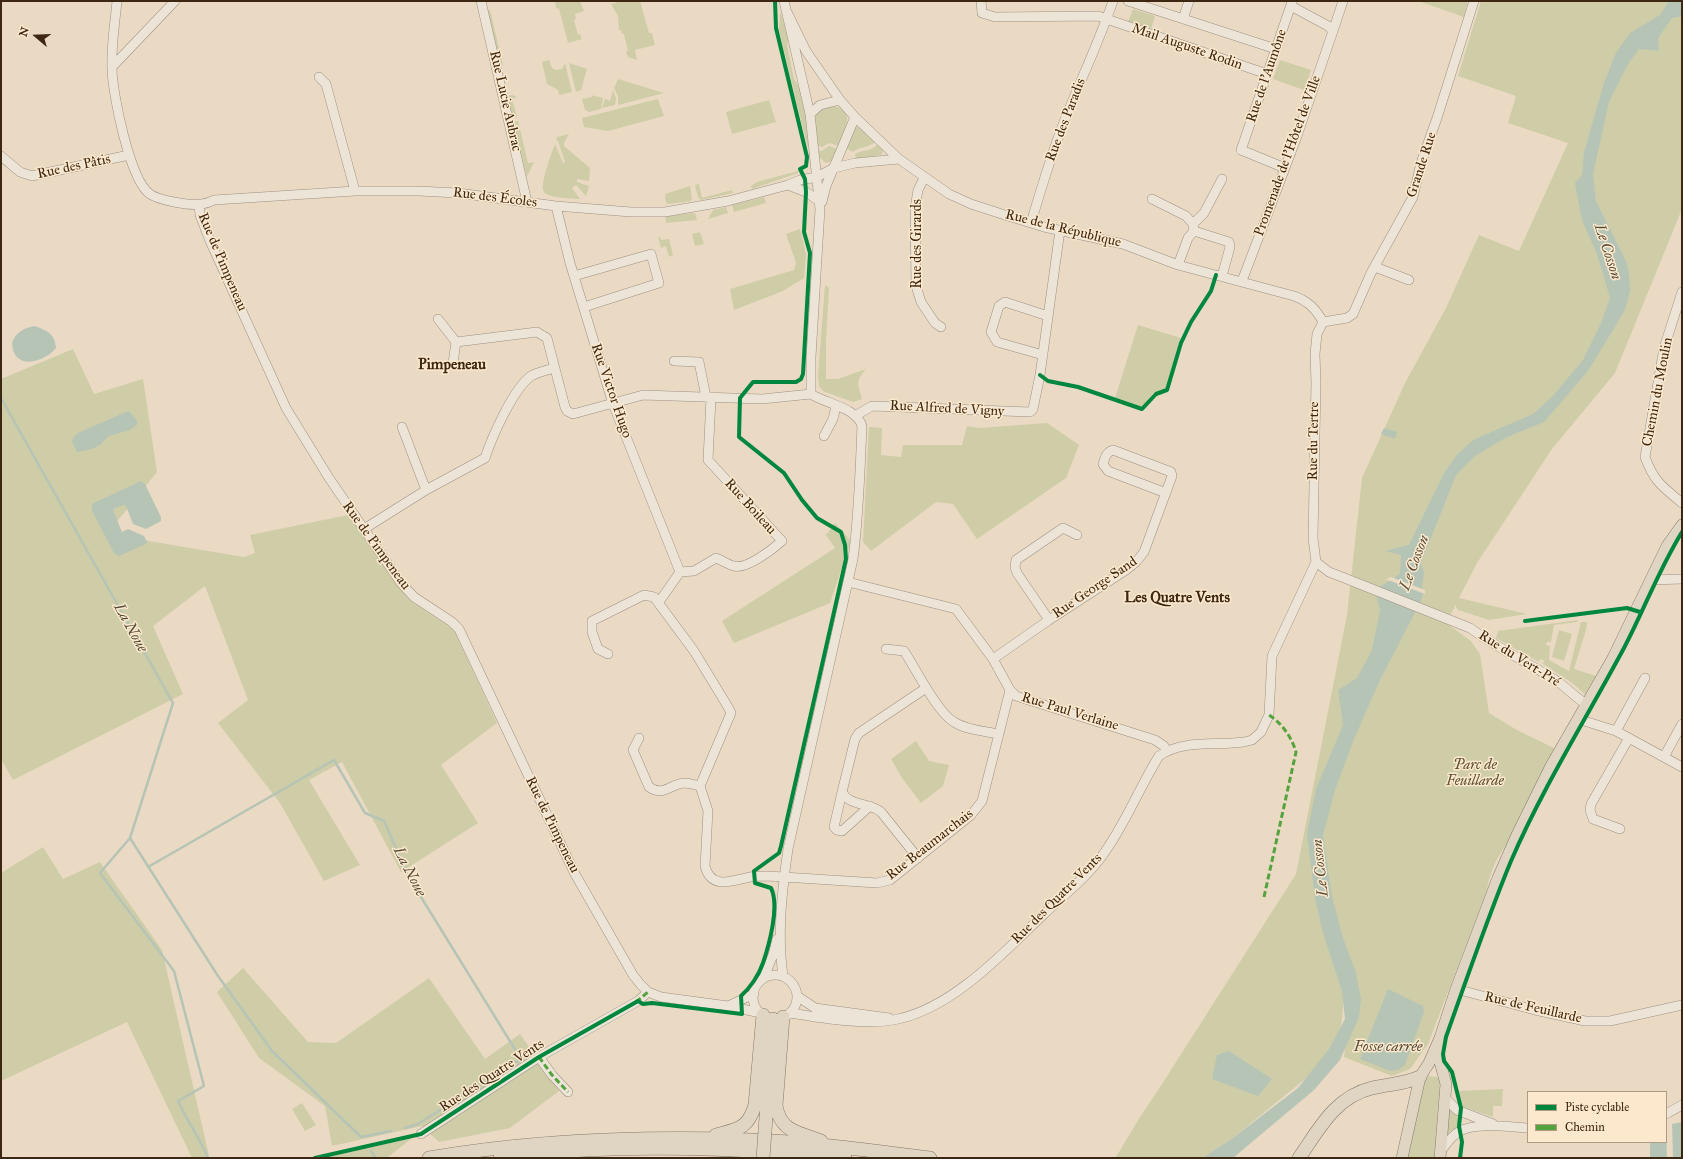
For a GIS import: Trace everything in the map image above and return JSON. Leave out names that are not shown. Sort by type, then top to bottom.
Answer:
[{"type":"highway","points":[[763,1158],[774,1015]]},
{"type":"highway","points":[[699,1139],[741,1128],[746,1124],[752,1115],[774,1015]]},
{"type":"highway","points":[[774,1015],[776,1106],[778,1115],[785,1126],[792,1130],[835,1147]]},
{"type":"highway","points":[[1299,1158],[1324,1121],[1344,1101],[1371,1089],[1402,1084],[1422,1074]]},
{"type":"highway","points":[[428,1158],[501,1147],[568,1142],[664,1138],[752,1140],[835,1147],[930,1158]]},
{"type":"highway","points":[[500,1158],[584,1150],[650,1148],[728,1149],[784,1152],[845,1158]]},
{"type":"highway","points":[[690,1158],[707,1152],[728,1149]]},
{"type":"main road","points":[[1402,1158],[1422,1074],[1432,1057],[1440,1038],[1456,989],[1517,835],[1551,766],[1616,652],[1667,546],[1682,525]]},
{"type":"main road","points":[[1440,1038],[1439,1058],[1446,1084],[1440,1154]]},
{"type":"main road","points":[[1422,1074],[1433,1069],[1439,1070],[1443,1074]]},
{"type":"street","points":[[117,1],[112,67],[116,105],[129,155],[143,187],[149,194],[166,200],[199,205]]},
{"type":"street","points":[[112,67],[176,1]]},
{"type":"street","name":"Rue Lucie Aubrac","points":[[481,1],[498,68],[527,202]]},
{"type":"street","points":[[784,1],[810,114],[820,205],[811,357],[811,394]]},
{"type":"street","name":"Mail Auguste Rodin","points":[[981,1],[982,13],[995,18],[1098,16],[1267,74]]},
{"type":"street","name":"Rue des Paradis","points":[[1031,223],[1043,181],[1063,123],[1107,19],[1113,1]]},
{"type":"street","name":"Mail Auguste Rodin","points":[[1128,1],[1276,49]]},
{"type":"street","points":[[1182,19],[1189,1]]},
{"type":"street","name":"Promenade de l'Hôtel de Ville","points":[[1242,281],[1285,168],[1343,1]]},
{"type":"street","name":"Grande Rue","points":[[1323,322],[1347,318],[1353,314],[1375,267],[1413,197],[1421,163],[1437,118],[1474,1]]},
{"type":"street","points":[[1292,4],[1328,26],[1333,31]]},
{"type":"street","name":"Rue de l'Aumône","points":[[1285,168],[1241,150],[1292,4]]},
{"type":"street","name":"Rue de la République","points":[[787,12],[806,51],[840,100],[854,117],[899,159],[940,189],[965,202],[1031,223],[1123,244],[1178,265],[1301,298],[1313,307],[1323,322]]},
{"type":"street","points":[[319,77],[326,84],[355,191]]},
{"type":"street","points":[[810,114],[820,104],[840,100]]},
{"type":"street","points":[[820,205],[826,186],[854,117]]},
{"type":"street","name":"Rue des Pâtis","points":[[1,156],[20,172],[32,176],[129,155]]},
{"type":"street","name":"Rue des Écoles","points":[[199,205],[214,200],[355,191],[458,193],[556,206],[631,212],[665,212],[712,205],[788,185],[800,180],[817,177],[834,168],[862,162],[899,159]]},
{"type":"street","points":[[815,161],[834,168]]},
{"type":"street","name":"Rue des Écoles","points":[[800,180],[809,172],[815,161]]},
{"type":"street","name":"Rue des Girards","points":[[924,178],[918,190],[915,208],[916,286],[921,302],[935,323],[940,327]]},
{"type":"street","points":[[1178,265],[1193,227],[1204,213],[1219,181],[1222,179]]},
{"type":"street","points":[[788,185],[806,192],[820,205]]},
{"type":"street","points":[[1152,199],[1186,216],[1193,227],[1229,242],[1230,247],[1222,276]]},
{"type":"street","name":"Rue de Pimpeneau","points":[[199,205],[200,215],[210,240],[286,408],[328,478],[401,583],[414,597],[452,622],[459,629],[575,874],[633,975],[648,992]]},
{"type":"street","name":"Rue Victor Hugo","points":[[556,206],[574,276],[613,404],[680,572]]},
{"type":"street","points":[[1048,316],[1005,302],[999,306],[991,332],[997,342],[1043,355],[1060,230]]},
{"type":"street","points":[[574,276],[651,254],[659,283],[584,307]]},
{"type":"street","points":[[1375,267],[1410,280]]},
{"type":"street","name":"Chemin du Moulin","points":[[1682,292],[1664,348],[1645,457],[1651,472],[1659,484],[1682,503]]},
{"type":"street","points":[[438,319],[456,342],[453,363]]},
{"type":"street","name":"Rue du Tertre","points":[[1316,562],[1312,538],[1316,383],[1315,354],[1317,334],[1323,322]]},
{"type":"street","points":[[456,342],[537,332],[547,338],[565,407],[567,411],[573,414],[644,395],[762,399],[811,394],[855,416],[860,421],[862,426],[857,532],[848,582],[794,818],[784,876],[780,924],[780,958],[783,976]]},
{"type":"street","name":"Rue Alfred de Vigny","points":[[855,416],[872,406],[1030,412],[1033,409],[1043,355]]},
{"type":"street","points":[[674,361],[698,362],[708,397]]},
{"type":"street","points":[[364,529],[426,490],[484,458],[491,440],[514,397],[524,383],[532,376],[554,368]]},
{"type":"street","name":"Rue Boileau","points":[[680,572],[694,571],[716,558],[740,567],[773,549],[782,541],[708,460],[708,397]]},
{"type":"street","points":[[824,436],[833,419],[836,406]]},
{"type":"street","points":[[402,428],[426,490]]},
{"type":"street","name":"Rue George Sand","points":[[993,659],[1136,562],[1144,552],[1166,493],[1172,476],[1171,472],[1113,450],[1107,454],[1103,464],[1108,471],[1166,493]]},
{"type":"street","points":[[1049,620],[1017,573],[1015,563],[1016,560],[1064,528],[1077,535]]},
{"type":"street","name":"Rue du Vert-Pré","points":[[1316,562],[1333,574],[1470,628],[1486,640],[1559,682],[1575,697],[1586,704]]},
{"type":"street","name":"Rue des Quatre Vents","points":[[421,1134],[539,1057],[638,1001],[648,992],[672,999],[728,1006],[774,1015],[876,1023],[897,1020],[924,1010],[969,982],[995,961],[1085,876],[1102,856],[1122,824],[1159,756],[1182,745],[1244,742],[1252,740],[1261,732],[1269,716],[1272,656],[1316,562]]},
{"type":"street","points":[[659,602],[680,572]]},
{"type":"street","points":[[1650,580],[1682,579]]},
{"type":"street","name":"Rue Paul Verlaine","points":[[848,582],[956,609],[993,659],[1010,690],[1022,699],[1124,729],[1155,740],[1164,746],[1167,751]]},
{"type":"street","points":[[608,654],[598,650],[592,632],[592,621],[644,595],[654,597],[698,657],[731,713],[700,786],[684,783],[657,792],[648,787],[633,750],[638,738]]},
{"type":"street","points":[[886,649],[904,651],[926,688],[946,716],[953,722],[963,726],[998,734]]},
{"type":"street","points":[[1616,731],[1645,678]]},
{"type":"street","points":[[870,806],[842,830],[837,830],[834,827],[855,739],[859,733],[926,688]]},
{"type":"street","name":"Rue Beaumarchais","points":[[700,786],[708,811],[705,866],[707,874],[714,880],[723,882],[754,876],[784,876],[884,882],[890,880],[971,815],[982,801],[1010,690]]},
{"type":"street","points":[[1578,719],[1616,731],[1682,767]]},
{"type":"street","points":[[1664,757],[1682,724]]},
{"type":"street","points":[[1620,829],[1593,819],[1590,810],[1591,804],[1629,738]]},
{"type":"street","points":[[842,792],[845,798],[850,802],[870,806],[881,812],[918,858]]},
{"type":"street","points":[[763,979],[776,975],[783,976],[793,984],[797,996],[794,1009],[774,1015],[754,1002],[756,988],[763,979],[773,955],[780,924]]},
{"type":"street","name":"Rue de Feuillarde","points":[[1456,989],[1535,1010],[1585,1021],[1610,1021],[1682,1005]]},
{"type":"street","points":[[728,1006],[754,994]]},
{"type":"street","name":"Rue des Quatre Vents","points":[[797,996],[815,1008],[897,1020]]},
{"type":"street","points":[[539,1057],[552,1075],[568,1092]]},
{"type":"street","points":[[1445,1098],[1457,1110],[1497,1126]]},
{"type":"street","points":[[1667,1113],[1682,1105]]},
{"type":"street","points":[[1440,1154],[1452,1138],[1460,1131],[1475,1127],[1497,1126],[1527,1128]]},
{"type":"green space","points":[[555,1],[580,1],[584,11],[575,14],[576,19],[574,20],[578,35],[580,34],[582,39],[568,43],[559,9],[556,8]]},
{"type":"green space","points":[[615,1],[640,1],[649,33],[652,33],[655,45],[635,50],[637,60],[628,57],[626,52],[628,51],[624,34],[622,34],[621,30],[619,30],[618,16],[611,4],[616,3]]},
{"type":"green space","points":[[1418,1],[1468,1],[1464,17]]},
{"type":"green space","name":"Parc de Feuillarde","points":[[1481,1],[1682,1],[1682,209],[1615,373],[1552,449],[1477,563],[1459,598],[1527,614],[1489,620],[1458,610],[1456,604],[1446,623],[1471,641],[1480,654],[1489,713],[1517,730],[1554,748],[1509,842],[1495,864],[1490,876],[1487,890],[1428,1044],[1410,1069],[1392,1076],[1344,1057],[1351,1003],[1347,969],[1341,1028],[1320,1067],[1230,1140],[1202,1158],[1116,1157],[1140,1117],[1296,874],[1347,615],[1362,478],[1405,383],[1446,308],[1479,235],[1519,251],[1568,143],[1508,123],[1516,96],[1458,76]]},
{"type":"green space","points":[[1133,9],[1155,16],[1151,29],[1128,22]]},
{"type":"green space","points":[[490,10],[503,65],[499,66],[487,11]]},
{"type":"green space","points":[[781,13],[788,38],[787,45],[794,79],[800,88],[807,119],[810,146],[807,145],[779,30]]},
{"type":"green space","points":[[549,60],[552,68],[556,70],[562,69],[565,63],[572,92],[559,95],[558,90],[547,84],[542,62]]},
{"type":"green space","points":[[1280,60],[1311,70],[1304,90],[1273,79]]},
{"type":"green space","points":[[569,63],[587,69],[581,90],[576,92]]},
{"type":"green space","points":[[618,79],[664,93],[618,105],[618,96],[614,88]]},
{"type":"green space","points":[[613,90],[616,99],[615,105],[602,108],[605,99],[610,101]]},
{"type":"green space","points":[[512,95],[517,97],[512,99],[517,117],[512,118],[507,96]]},
{"type":"green space","points":[[591,95],[603,98],[601,109],[589,112],[585,110],[582,99],[592,97]]},
{"type":"green space","points":[[658,99],[664,116],[608,131],[584,127],[582,118]]},
{"type":"green space","points":[[769,100],[776,122],[732,134],[726,112]]},
{"type":"green space","points":[[829,106],[838,107],[844,110],[847,120],[846,127],[839,146],[829,143],[822,147],[817,145],[814,122],[818,113],[822,109]]},
{"type":"green space","points":[[518,121],[528,163],[534,162],[527,177],[513,122]]},
{"type":"green space","points":[[860,127],[876,141],[871,145],[853,152],[846,148],[854,128]]},
{"type":"green space","points":[[569,134],[564,146],[590,168],[589,181],[577,179],[577,182],[589,186],[586,196],[576,185],[572,188],[580,199],[550,196],[544,192],[543,189],[546,169],[555,144],[563,163],[565,162],[558,141],[556,140],[557,137]]},
{"type":"green space","points":[[878,144],[883,151],[881,155],[856,159],[855,154],[872,149]]},
{"type":"green space","points":[[829,146],[837,149],[832,160],[826,163],[818,156],[817,150],[822,151]]},
{"type":"green space","points":[[798,171],[798,173],[752,189],[751,186],[757,182]]},
{"type":"green space","points":[[699,184],[702,198],[732,190],[733,193],[701,200],[698,197],[695,185]]},
{"type":"green space","points":[[690,186],[691,201],[669,204],[666,203],[665,194]]},
{"type":"green space","points":[[764,197],[766,203],[734,212],[732,205]]},
{"type":"green space","points":[[726,207],[728,213],[708,219],[713,210]]},
{"type":"green space","points":[[695,213],[697,220],[666,223],[665,216]]},
{"type":"green space","points":[[800,229],[806,254],[804,278],[783,291],[734,310],[730,289],[794,270],[796,263],[786,234]]},
{"type":"green space","points":[[700,232],[704,244],[695,246],[692,234]]},
{"type":"green space","points":[[658,237],[660,237],[661,240],[669,239],[673,255],[669,257],[666,246],[661,248]]},
{"type":"green space","points":[[825,285],[829,288],[826,341],[826,379],[838,379],[866,369],[860,377],[858,383],[862,399],[853,402],[823,391],[819,386],[818,376]]},
{"type":"green space","points":[[1138,325],[1181,338],[1166,389],[1153,393],[1142,407],[1115,398]]},
{"type":"green space","points":[[73,349],[94,394],[143,379],[157,472],[107,534],[244,557],[255,553],[250,535],[348,515],[409,600],[454,630],[497,723],[441,765],[478,823],[401,872],[342,762],[309,780],[360,865],[324,881],[280,803],[218,723],[248,700],[205,586],[153,626],[183,694],[13,780],[1,759],[1,379]]},
{"type":"green space","points":[[1047,423],[1079,445],[1066,478],[977,539],[953,504],[936,502],[871,551],[863,542],[869,427],[882,428],[881,455],[901,457],[903,445],[962,445],[967,426],[979,428]]},
{"type":"green space","points":[[835,523],[851,541],[830,603],[734,643],[722,621],[835,548],[826,535]]},
{"type":"green space","points":[[1578,620],[1577,622],[1554,625],[1551,642],[1547,642],[1546,645],[1550,646],[1549,660],[1569,671],[1581,622],[1587,622],[1574,669],[1596,676],[1585,694],[1571,682],[1543,664],[1544,660],[1540,659],[1539,662],[1496,638],[1498,631]]},
{"type":"green space","points":[[1559,630],[1572,634],[1564,661],[1552,657]]},
{"type":"green space","points":[[916,741],[929,761],[949,765],[943,786],[921,803],[902,778],[891,759]]},
{"type":"green space","points":[[43,847],[63,879],[100,862],[162,950],[209,1156],[206,1158],[192,1158],[127,1022],[1,1081],[1,873]]},
{"type":"green space","points":[[243,968],[308,1042],[336,1043],[429,978],[485,1059],[520,1034],[559,1091],[510,1128],[439,1142],[422,1126],[332,1146],[325,1106],[259,1058],[217,992]]},
{"type":"green space","points":[[1427,1076],[1437,1077],[1440,1080],[1434,1158],[1407,1158],[1424,1082]]},
{"type":"green space","points":[[1503,1089],[1502,1106],[1493,1106],[1493,1117],[1463,1107],[1459,1091]]},
{"type":"green space","points":[[302,1103],[316,1125],[305,1131],[292,1109]]},
{"type":"green space","points":[[1449,1108],[1458,1114],[1457,1129],[1447,1137]]},
{"type":"green space","points":[[412,1138],[387,1158],[323,1158]]},
{"type":"water","name":"Le Cosson","points":[[1669,1],[1682,1],[1682,16],[1672,18],[1658,38],[1659,51],[1639,49],[1628,64],[1609,102],[1593,174],[1596,201],[1627,263],[1630,291],[1625,310],[1588,371],[1544,422],[1505,438],[1475,456],[1456,475],[1421,563],[1424,573],[1422,587],[1424,592],[1420,603],[1380,680],[1354,739],[1335,790],[1323,835],[1332,897],[1343,938],[1356,973],[1361,999],[1359,1017],[1340,1060],[1314,1090],[1233,1158],[1202,1158],[1230,1140],[1298,1088],[1329,1049],[1345,1019],[1342,991],[1323,933],[1315,898],[1307,834],[1316,789],[1343,725],[1338,690],[1357,678],[1372,650],[1380,610],[1376,594],[1378,588],[1400,574],[1401,555],[1385,551],[1409,545],[1444,473],[1457,455],[1473,440],[1533,414],[1552,397],[1583,360],[1601,323],[1610,298],[1597,254],[1582,220],[1575,183],[1582,175],[1584,152],[1604,83],[1616,53],[1630,33],[1660,15]]},
{"type":"water","points":[[34,326],[50,333],[54,339],[56,348],[51,353],[37,360],[30,362],[23,361],[18,358],[14,352],[12,343],[13,339],[20,332]]},
{"type":"water","points":[[128,411],[137,421],[137,425],[130,430],[109,436],[100,445],[92,449],[77,452],[72,441],[78,433]]},
{"type":"water","points":[[1384,428],[1397,432],[1395,439],[1381,434]]},
{"type":"water","points":[[141,481],[145,484],[161,517],[161,521],[146,529],[133,524],[126,506],[124,505],[115,508],[113,510],[122,532],[128,529],[144,536],[147,542],[146,544],[119,556],[114,553],[92,511],[92,504]]},
{"type":"water","name":"Fosse carrée","points":[[1388,989],[1423,1006],[1424,1012],[1405,1065],[1398,1070],[1390,1071],[1360,1059]]},
{"type":"water","points":[[1229,1051],[1272,1079],[1258,1096],[1212,1079],[1217,1055]]},
{"type":"water","points":[[1682,1122],[1682,1158],[1673,1158],[1672,1124]]},
{"type":"water","points":[[1650,1143],[1667,1143],[1667,1158],[1650,1158]]},
{"type":"pier","points":[[1391,577],[1425,590],[1425,594],[1385,580]]},
{"type":"waterway","name":"La Noue","points":[[1,398],[173,703],[130,838],[218,976],[272,1051],[361,1137],[391,1131]]},
{"type":"waterway","name":"La Noue","points":[[148,867],[334,760],[365,813],[384,821],[408,876],[521,1059],[418,1124],[405,1128]]},
{"type":"waterway","points":[[130,838],[100,873],[174,971],[204,1086],[178,1101],[208,1158]]},
{"type":"waterway","name":"La Noue","points":[[371,1151],[375,1157]]},
{"type":"marked path","points":[[1264,897],[1296,752],[1286,731],[1274,718],[1269,715]]},
{"type":"marked path","points":[[636,1002],[648,992]]},
{"type":"marked path","points":[[539,1057],[552,1075],[568,1092]]},
{"type":"cycle path","points":[[315,1158],[421,1134],[539,1057],[638,1001],[643,1004],[652,1003],[742,1014],[741,996],[754,981],[761,968],[771,936],[774,905],[771,888],[755,883],[754,871],[779,853],[846,559],[845,545],[841,532],[817,518],[802,500],[784,473],[739,437],[740,398],[753,382],[796,382],[801,379],[803,374],[810,253],[804,232],[806,192],[805,179],[800,169],[806,166],[807,157],[776,28],[775,1]]},
{"type":"cycle path","points":[[1040,375],[1048,381],[1078,387],[1142,409],[1156,394],[1167,390],[1181,343],[1191,322],[1211,291],[1216,275]]},
{"type":"cycle path","points":[[1460,1158],[1462,1142],[1459,1126],[1461,1108],[1452,1072],[1444,1061],[1443,1054],[1446,1037],[1469,971],[1502,883],[1523,834],[1624,648],[1666,560],[1682,532]]},
{"type":"cycle path","points":[[1525,621],[1627,608],[1640,612]]},
{"type":"district","name":"Pimpeneau","points":[[452,365]]},
{"type":"district","name":"Les Quatre Vents","points":[[1177,598]]}]
